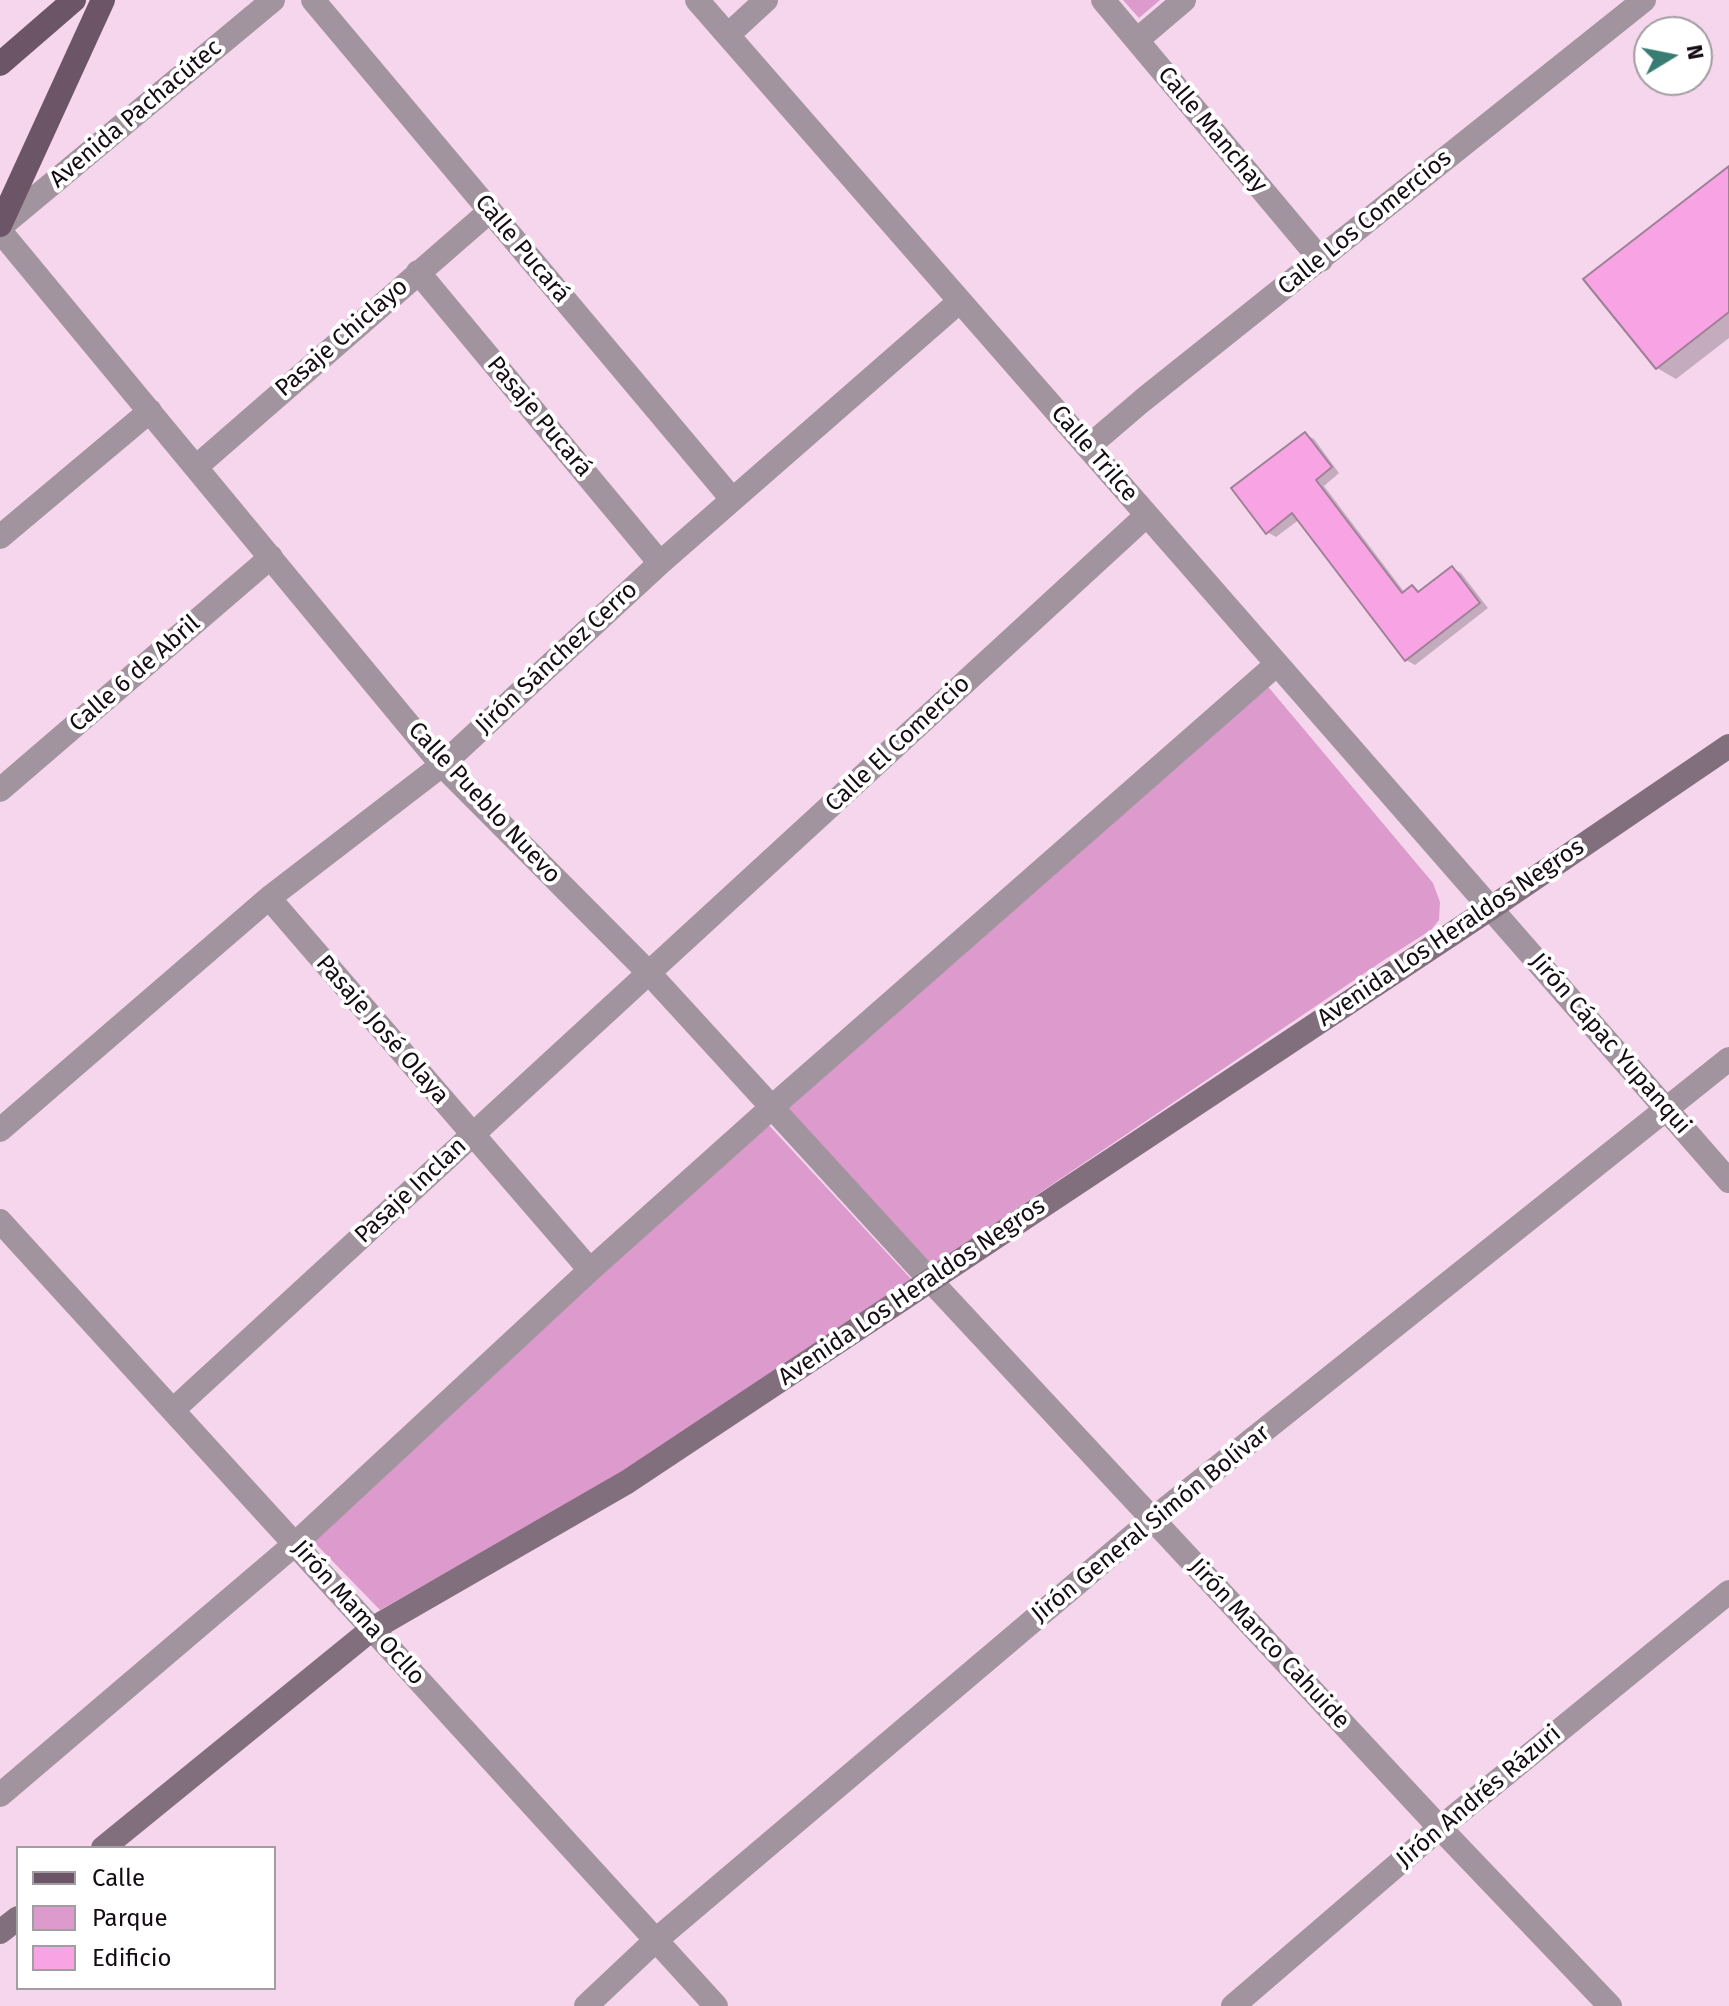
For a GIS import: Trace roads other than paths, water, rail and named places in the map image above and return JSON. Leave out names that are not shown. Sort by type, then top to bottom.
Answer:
[{"type":"main road","points":[[0,64],[74,0]]},
{"type":"main road","points":[[0,228],[103,0]]},
{"type":"street","name":"Avenida Pachacútec","points":[[0,228],[273,0]]},
{"type":"street","name":"Calle Pucará","points":[[313,0],[732,499]]},
{"type":"street","name":"Calle Trilce","points":[[697,0],[1491,908]]},
{"type":"street","points":[[728,35],[766,0]]},
{"type":"street","name":"Calle Manchay","points":[[1103,0],[1321,260]]},
{"type":"street","points":[[1137,40],[1184,0]]},
{"type":"street","name":"Calle Los Comercios","points":[[1088,447],[1644,0]]},
{"type":"street","name":"Pasaje Chiclayo","points":[[196,467],[490,211]]},
{"type":"street","name":"Calle Pueblo Nuevo","points":[[0,228],[442,765],[649,973],[930,1280]]},
{"type":"street","name":"Pasaje Pucará","points":[[418,272],[660,563]]},
{"type":"street","name":"Jirón Sánchez Cerro","points":[[0,1130],[269,898],[442,765],[660,563],[960,301]]},
{"type":"street","points":[[0,537],[150,411]]},
{"type":"street","name":"Calle El Comercio","points":[[649,973],[1147,515]]},
{"type":"street","name":"Calle 6 de Abril","points":[[0,790],[271,557]]},
{"type":"street","points":[[0,1795],[295,1544],[590,1270],[1277,664]]},
{"type":"street","name":"Avenida Los Heraldos Negros","points":[[105,1846],[372,1629],[627,1482],[1491,908],[1729,746]]},
{"type":"street","name":"Pasaje José Olaya","points":[[269,898],[590,1270]]},
{"type":"street","name":"Jirón Cápac Yupanqui","points":[[1491,908],[1729,1181]]},
{"type":"street","name":"Pasaje Inclan","points":[[173,1410],[649,973]]},
{"type":"street","name":"Jirón General Simón Bolívar","points":[[586,2006],[656,1940],[1153,1519],[1729,1059]]},
{"type":"street","name":"Jirón Mama Ocllo","points":[[0,1221],[716,2006]]},
{"type":"street","name":"Jirón Manco Cahuide","points":[[930,1280],[1610,2006]]},
{"type":"street","name":"Jirón Andrés Rázuri","points":[[1233,2006],[1440,1828],[1728,1594]]},
{"type":"street","points":[[0,1932],[16,1920]]}]
